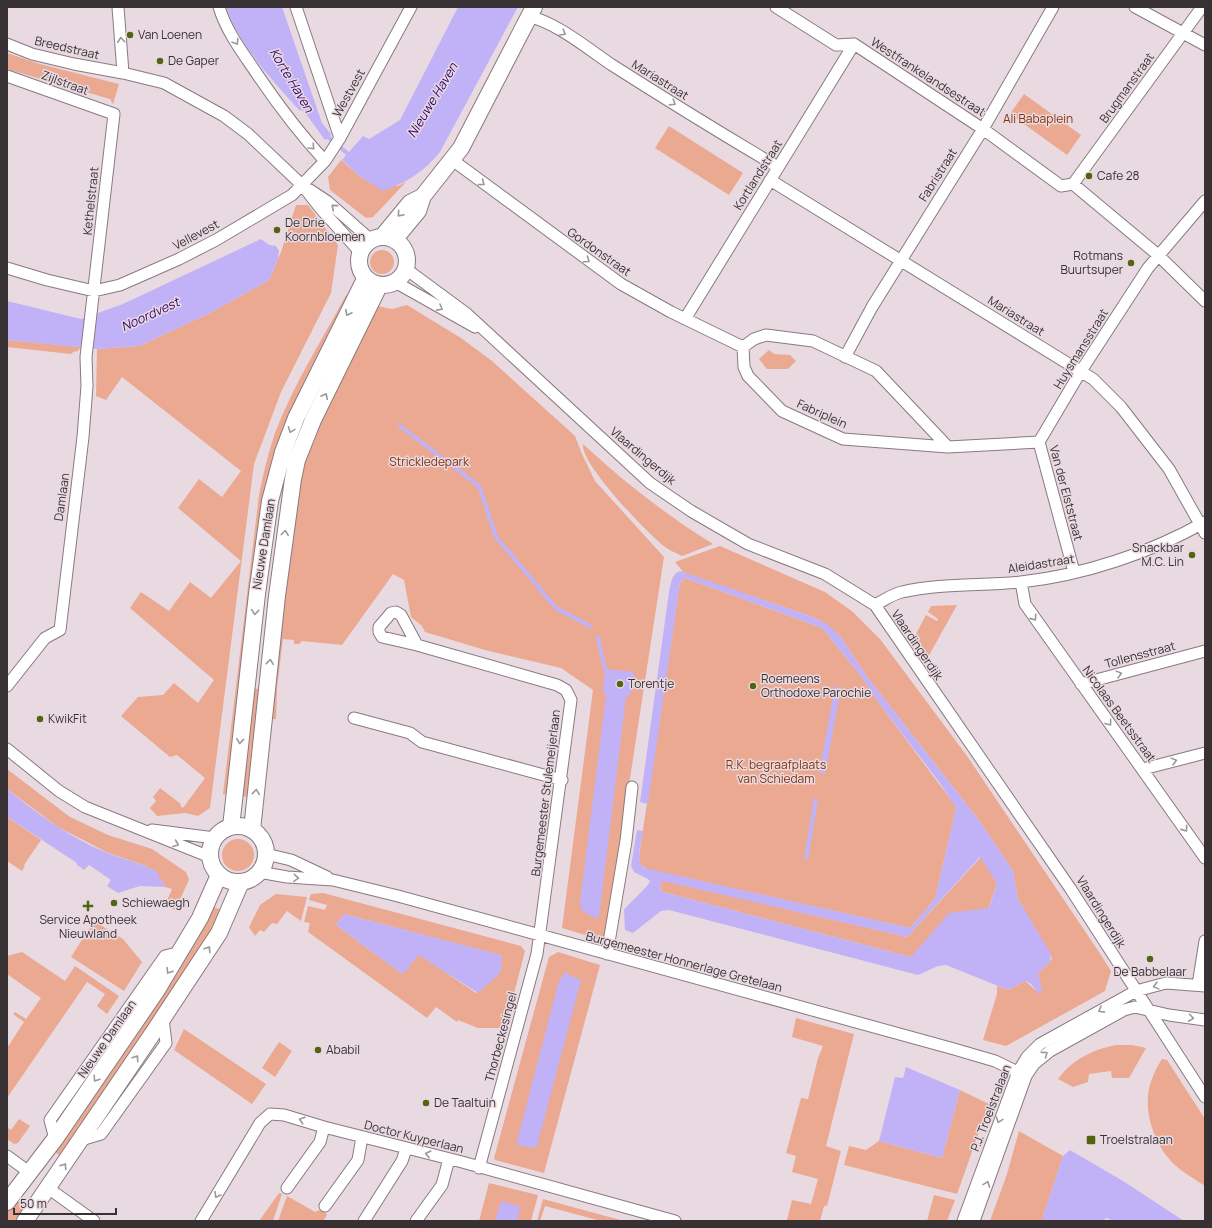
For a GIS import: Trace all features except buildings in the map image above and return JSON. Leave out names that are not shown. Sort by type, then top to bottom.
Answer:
[{"type":"street","points":[[118,7],[123,72]]},
{"type":"street","points":[[219,7],[224,24],[271,94],[300,135],[325,161]]},
{"type":"street","points":[[296,7],[340,138]]},
{"type":"street","name":"Westvest","points":[[303,186],[325,161],[340,138],[411,7]]},
{"type":"street","name":"Westfrankelandsestraat","points":[[776,7],[836,45],[854,44],[983,129],[1061,186],[1073,184]]},
{"type":"street","name":"Fabristraat","points":[[845,357],[900,260],[983,129],[1053,7]]},
{"type":"street","points":[[1135,7],[1205,45]]},
{"type":"street","name":"Brugmanstraat","points":[[1073,184],[1202,7]]},
{"type":"street","points":[[360,252],[382,239],[410,203],[423,196],[460,148],[531,12]]},
{"type":"street","name":"Mariastraat","points":[[531,12],[538,18],[672,103],[778,168]]},
{"type":"street","name":"Breedstraat","points":[[7,44],[32,54],[74,64],[123,72],[164,83],[224,116],[248,134],[303,186]]},
{"type":"street","name":"Kortlandstraat","points":[[685,319],[854,44]]},
{"type":"street","name":"Zijlstraat","points":[[7,76],[114,114]]},
{"type":"street","name":"Kethelstraat","points":[[94,291],[114,114]]},
{"type":"street","name":"Gordonstraat","points":[[451,159],[621,284],[685,319],[743,347]]},
{"type":"street","name":"Mariastraat","points":[[770,180],[1093,379],[1121,407],[1169,469],[1203,526]]},
{"type":"street","points":[[1073,184],[1158,255],[1205,301]]},
{"type":"street","points":[[303,186],[382,239],[401,246],[405,253],[406,269],[395,282],[372,282],[359,266],[360,252],[321,209],[303,186]]},
{"type":"street","name":"Vellevest","points":[[94,291],[120,285],[191,253],[292,195],[303,186]]},
{"type":"street","name":"Huysmansstraat","points":[[1039,442],[1081,371],[1158,255],[1205,201]]},
{"type":"street","points":[[7,268],[47,280],[94,291]]},
{"type":"street","name":"Vlaardingerdijk","points":[[406,269],[467,314],[510,352],[650,483],[691,511],[748,544],[825,574],[875,605],[1066,881],[1205,1097]]},
{"type":"street","name":"Nieuwe Damlaan","points":[[231,828],[256,594],[270,501],[283,452],[296,418],[372,282]]},
{"type":"street","name":"Nieuwe Damlaan","points":[[252,830],[277,596],[297,460],[372,282]]},
{"type":"street","name":"Vlaardingerdijk","points":[[395,282],[486,332]]},
{"type":"street","name":"Damlaan","points":[[7,686],[45,638],[60,630],[83,437],[87,386],[86,357],[94,291]]},
{"type":"street","points":[[743,347],[754,339],[766,335],[812,341],[876,371],[948,448],[1039,442]]},
{"type":"street","name":"Fabriplein","points":[[743,347],[744,367],[748,376],[782,411],[843,439],[948,448]]},
{"type":"street","name":"Van der Elststraat","points":[[1039,442],[1074,572]]},
{"type":"street","name":"Aleidastraat","points":[[875,605],[901,592],[1021,582],[1074,572],[1138,553],[1203,526]]},
{"type":"street","name":"Nicolaas Beetsstraat","points":[[1021,582],[1025,604],[1205,858]]},
{"type":"street","name":"Burgemeester Stulemeijerlaan","points":[[417,645],[557,685],[566,690],[571,700],[562,780],[540,936]]},
{"type":"street","name":"Tollensstraat","points":[[1081,684],[1205,651]]},
{"type":"street","points":[[354,718],[410,733],[422,742],[562,780]]},
{"type":"street","points":[[7,749],[59,791],[85,807],[108,818],[141,829],[210,857]]},
{"type":"street","points":[[1143,770],[1205,753]]},
{"type":"street","points":[[607,954],[626,841],[632,787]]},
{"type":"street","points":[[231,828],[245,828],[252,830],[262,840],[266,854],[263,867],[248,880],[241,882],[226,879],[219,875],[213,867],[210,857],[211,847],[215,838],[222,832],[231,828]]},
{"type":"street","points":[[141,829],[215,838]]},
{"type":"street","name":"Burgemeester Honnerlage Gretelaan","points":[[266,854],[291,860],[333,880],[954,1049],[995,1062],[1022,1074]]},
{"type":"street","name":"Burgemeester Honnerlage Gretelaan","points":[[259,872],[287,877],[333,880]]},
{"type":"street","name":"Nieuwe Damlaan","points":[[7,1202],[55,1139],[157,990],[200,918],[219,875]]},
{"type":"street","points":[[26,1221],[163,1019],[218,933],[241,882]]},
{"type":"street","name":"Thorbeckesingel","points":[[479,1168],[537,954],[540,936]]},
{"type":"street","points":[[1201,986],[1205,941]]},
{"type":"street","name":"P.J. Troelstralaan","points":[[974,1221],[1027,1057],[1040,1044],[1136,991],[1166,983],[1201,986]]},
{"type":"street","name":"P.J. Troelstralaan","points":[[963,1221],[1022,1074],[1034,1064],[1050,1051],[1124,1010],[1135,1007],[1205,1020]]},
{"type":"street","name":"Doctor Kuyperlaan","points":[[201,1221],[260,1123],[270,1114],[284,1115],[362,1138],[449,1159],[675,1221]]},
{"type":"street","points":[[287,1188],[320,1142],[324,1127]]},
{"type":"street","points":[[325,1206],[358,1160],[362,1138]]},
{"type":"street","points":[[364,1221],[402,1161],[406,1149]]},
{"type":"street","points":[[7,1156],[29,1172]]},
{"type":"street","points":[[416,1221],[442,1185],[449,1159]]},
{"type":"street","points":[[48,1188],[94,1221]]},
{"type":"green space","points":[[7,53],[40,64],[119,84],[113,104],[110,99],[7,69]]},
{"type":"green space","name":"Ali Babaplein","points":[[1024,94],[1081,135],[1067,155],[1010,114]]},
{"type":"green space","points":[[669,126],[743,173],[729,195],[655,148]]},
{"type":"green space","points":[[341,160],[362,178],[398,186],[406,182],[373,217],[366,218],[330,190],[328,177]]},
{"type":"green space","points":[[296,205],[308,205],[338,245],[331,293],[281,392],[254,464],[210,808],[198,816],[185,813],[157,816],[150,808],[156,801],[153,797],[160,788],[181,804],[180,805],[183,808],[205,778],[177,755],[170,757],[121,716],[138,697],[163,695],[174,683],[198,703],[214,680],[130,608],[141,592],[169,611],[190,582],[211,598],[241,561],[178,508],[199,479],[222,497],[241,471],[122,377],[106,400],[96,396],[97,349],[139,346],[210,313],[269,280],[281,252]]},
{"type":"green space","points":[[382,250],[390,254],[394,262],[390,270],[382,274],[374,270],[370,262],[374,254]]},
{"type":"green space","points":[[346,295],[351,298],[287,422],[229,795],[223,794],[259,495],[264,472],[275,433],[282,415],[308,363]]},
{"type":"green space","name":"Strickledepark","points":[[407,305],[461,338],[492,361],[575,436],[595,481],[664,557],[605,941],[562,928],[593,690],[561,668],[485,650],[425,632],[422,626],[411,617],[404,580],[393,574],[342,645],[302,641],[299,644],[294,644],[294,640],[283,639],[277,688],[276,719],[268,719],[301,460],[377,306],[392,309]]},
{"type":"green space","points":[[7,340],[81,347],[78,351],[71,354],[7,347]]},
{"type":"green space","points":[[769,350],[774,354],[790,355],[796,361],[788,369],[767,369],[759,359]]},
{"type":"green space","points":[[583,444],[614,472],[646,497],[713,544],[682,556],[664,547],[627,510],[602,480],[591,465],[585,453]]},
{"type":"green space","points":[[720,546],[825,592],[853,612],[880,639],[967,756],[1101,955],[1111,971],[1105,991],[1006,1046],[983,1040],[997,994],[997,986],[1008,990],[1025,981],[1039,993],[1038,973],[1050,962],[1052,958],[1018,899],[1013,871],[981,823],[865,674],[840,636],[821,621],[810,616],[684,573],[675,562]]},
{"type":"green space","name":"R.K. begraafplaats van Schiedam","points":[[685,578],[822,628],[861,676],[881,706],[954,804],[956,808],[935,899],[910,928],[647,869],[640,864],[639,856],[680,583]]},
{"type":"green space","points":[[957,605],[928,657],[915,636],[926,615],[937,621],[938,619],[928,612],[931,606]]},
{"type":"green space","points":[[254,688],[258,689],[260,694],[249,797],[240,796]]},
{"type":"green space","points":[[7,769],[70,817],[108,835],[152,849],[186,872],[189,880],[175,910],[165,905],[172,889],[165,887],[163,881],[161,881],[146,866],[106,852],[58,827],[7,789]]},
{"type":"green space","points":[[7,817],[41,840],[24,865],[25,866],[22,871],[7,861]]},
{"type":"green space","points":[[235,839],[241,839],[250,843],[254,855],[250,867],[241,871],[235,871],[226,867],[222,858],[222,852],[226,843]]},
{"type":"green space","points":[[981,857],[997,883],[988,910],[911,957],[663,892],[659,886],[662,880],[907,937]]},
{"type":"green space","points":[[323,893],[521,946],[525,951],[505,1028],[478,1028],[458,1020],[457,1022],[436,1007],[427,1018],[308,932],[310,923],[304,922],[308,906],[325,910],[327,905],[309,900],[311,894]],"holes":[[[344,914],[500,955],[502,957],[500,968],[476,993],[418,954],[404,973],[401,973],[336,925]]]},
{"type":"green space","points":[[276,894],[307,897],[301,921],[287,911],[277,924],[272,923],[264,932],[260,930],[255,936],[249,927],[260,905]]},
{"type":"green space","points":[[212,906],[221,910],[203,946],[60,1156],[55,1152]]},
{"type":"green space","points":[[94,921],[123,939],[142,962],[124,991],[71,957]]},
{"type":"green space","points":[[22,952],[65,981],[75,966],[119,996],[107,1014],[97,1006],[105,994],[87,982],[7,1098],[7,1048],[24,1022],[13,1014],[15,1012],[26,1019],[41,998],[7,974],[7,956]]},
{"type":"green space","points":[[558,952],[600,965],[544,1173],[495,1160],[494,1158],[549,957]]},
{"type":"green space","points":[[796,1018],[854,1034],[826,1146],[841,1151],[827,1206],[824,1206],[820,1221],[787,1220],[792,1200],[811,1204],[818,1179],[792,1172],[796,1156],[786,1153],[801,1098],[808,1099],[818,1058],[823,1046],[792,1037]]},
{"type":"green space","points":[[184,1029],[266,1084],[252,1104],[174,1050]]},
{"type":"green space","points":[[279,1042],[292,1051],[275,1077],[262,1068]]},
{"type":"green space","points":[[1116,1045],[1132,1045],[1146,1048],[1129,1078],[1112,1078],[1111,1071],[1089,1074],[1088,1082],[1073,1087],[1058,1079],[1070,1066],[1084,1056]]},
{"type":"green space","points":[[1162,1059],[1167,1060],[1205,1119],[1205,1186],[1174,1164],[1162,1150],[1154,1133],[1149,1114],[1148,1096],[1153,1077]]},
{"type":"green space","points":[[960,1090],[989,1104],[957,1194],[844,1165],[849,1146],[866,1150],[879,1141],[942,1158]]},
{"type":"green space","points":[[19,1119],[30,1126],[18,1143],[14,1144],[7,1139],[7,1127],[11,1130]]},
{"type":"green space","points":[[1019,1131],[1063,1156],[1043,1221],[990,1221],[1007,1174]]},
{"type":"green space","points":[[489,1183],[538,1195],[531,1221],[479,1221]]},
{"type":"green space","points":[[279,1193],[282,1194],[273,1221],[259,1221]]},
{"type":"green space","points":[[934,1195],[955,1200],[947,1221],[927,1221]]},
{"type":"green space","points":[[287,1196],[315,1212],[322,1209],[327,1215],[323,1221],[278,1221]]},
{"type":"green space","points":[[15,1197],[29,1207],[16,1221],[7,1221],[7,1213]]},
{"type":"green space","points":[[543,1199],[624,1221],[601,1221],[545,1206],[540,1221],[537,1221]]},
{"type":"water","points":[[226,7],[282,7],[322,123],[331,134],[330,136],[349,152],[363,136],[369,139],[400,120],[458,7],[518,7],[440,152],[428,165],[414,176],[383,191],[362,178],[342,160],[346,155],[327,139],[325,140],[304,111],[299,110],[267,74],[239,35]]},
{"type":"water","name":"Noordvest","points":[[261,239],[269,245],[276,246],[279,251],[278,259],[269,280],[210,313],[139,346],[97,349],[7,340],[7,301],[81,319],[123,304]]},
{"type":"water","points":[[680,571],[810,616],[827,624],[840,636],[865,674],[981,823],[1013,871],[1018,899],[1051,954],[1050,962],[1038,973],[1042,992],[1039,994],[1031,984],[1025,981],[1008,990],[946,965],[938,966],[918,975],[669,910],[661,911],[633,933],[625,930],[624,910],[650,881],[634,872],[631,866],[637,830],[643,831],[639,857],[645,868],[910,928],[935,899],[956,808],[939,782],[881,706],[861,676],[822,628],[685,578],[680,583],[648,804],[640,802],[669,592],[672,580],[677,572]],"holes":[[[980,857],[997,883],[989,908],[949,913],[911,957],[663,892],[659,886],[663,881],[907,937]]]},
{"type":"water","points":[[605,669],[634,672],[631,694],[626,697],[599,917],[597,918],[583,911],[580,902],[606,696],[603,691]]},
{"type":"water","points":[[835,686],[841,688],[825,774],[819,773]]},
{"type":"water","points":[[7,789],[42,816],[66,832],[105,852],[141,864],[157,872],[165,887],[140,886],[118,893],[107,886],[111,880],[89,865],[84,870],[76,864],[77,863],[7,817]]},
{"type":"water","points":[[814,798],[818,799],[808,860],[804,858]]},
{"type":"water","points":[[344,914],[501,955],[501,972],[499,972],[498,975],[478,993],[418,955],[404,973],[401,973],[336,925]]},
{"type":"water","points":[[565,972],[568,973],[568,975],[581,980],[537,1146],[533,1148],[518,1145],[517,1141],[559,981]]},
{"type":"water","points":[[906,1067],[960,1090],[942,1158],[879,1141],[895,1077],[903,1078]]},
{"type":"water","points":[[1070,1150],[1123,1181],[1184,1221],[1114,1221],[1106,1218],[1103,1221],[1043,1221],[1063,1156]]},
{"type":"water","points":[[501,1201],[519,1206],[520,1209],[517,1221],[495,1221]]},
{"type":"waterway","points":[[400,426],[479,486],[496,537],[556,608],[590,626]]},
{"type":"waterway","points":[[598,638],[605,669]]},
{"type":"place","name":"Van Loenen","points":[[130,35]]},
{"type":"place","name":"De Gaper","points":[[160,61]]},
{"type":"place","name":"Cafe 28","points":[[1089,176]]},
{"type":"place","name":"De Drie Koornbloemen","points":[[277,230]]},
{"type":"place","name":"Rotmans Buurtsuper","points":[[1131,263]]},
{"type":"place","name":"Snackbar M.C. Lin","points":[[1192,555]]},
{"type":"place","name":"Torentje","points":[[620,684]]},
{"type":"place","name":"Roemeens Orthodoxe Parochie","points":[[753,686]]},
{"type":"place","name":"KwikFit","points":[[40,719]]},
{"type":"place","name":"Schiewaegh","points":[[114,903]]},
{"type":"place","name":"Service Apotheek Nieuwland","points":[[88,906]]},
{"type":"place","name":"De Babbelaar","points":[[1150,959]]},
{"type":"place","name":"Ababil","points":[[318,1050]]},
{"type":"place","name":"De Taaltuin","points":[[426,1103]]},
{"type":"place","name":"Troelstralaan","points":[[1091,1140]]},
{"type":"water label","name":"Korte Haven","points":[[292,80]]},
{"type":"water label","name":"Nieuwe Haven","points":[[432,100]]}]
